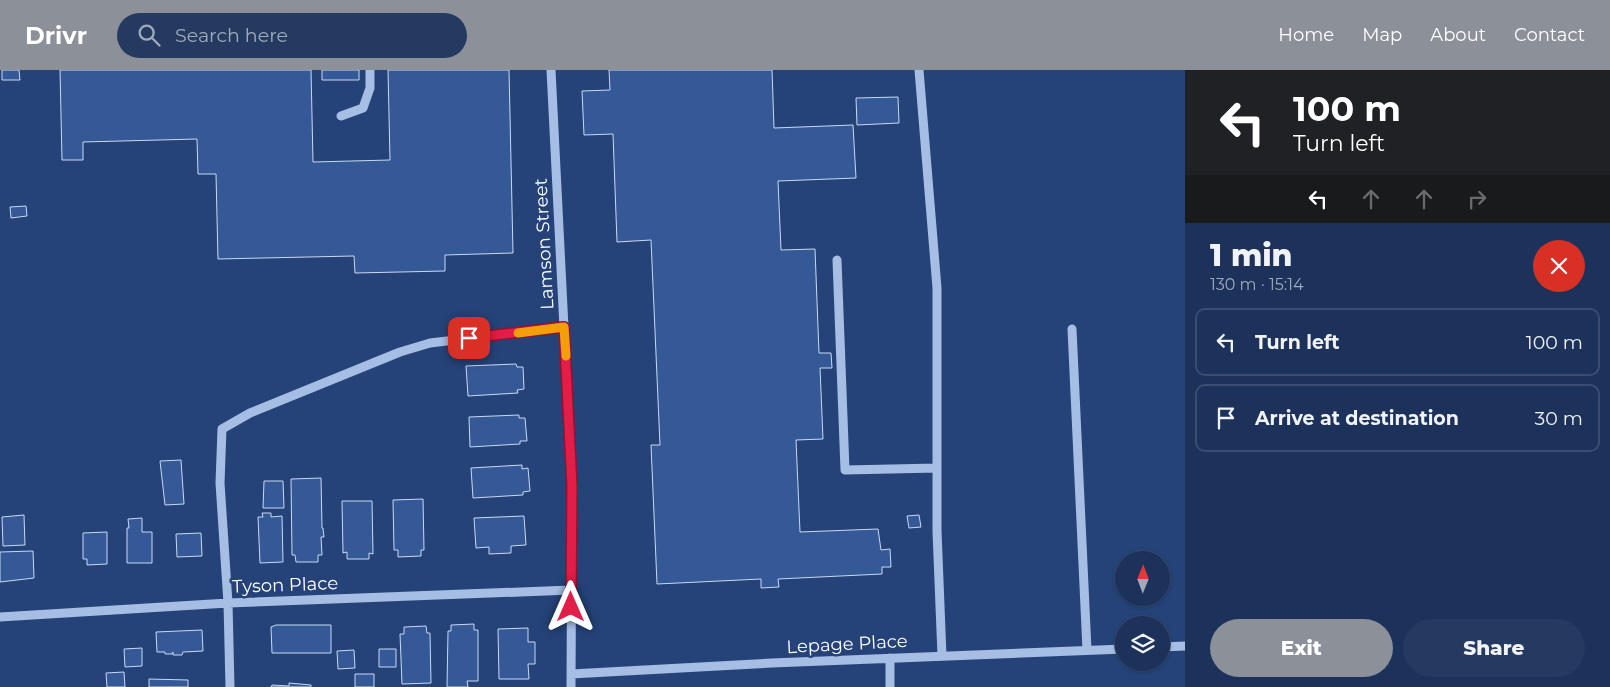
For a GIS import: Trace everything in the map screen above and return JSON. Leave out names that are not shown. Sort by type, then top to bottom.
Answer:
[{"type":"street","points":[[341,116],[363,108],[370,88],[370,70]]},
{"type":"street","name":"Lamson Street","points":[[551,70],[572,486],[571,687]]},
{"type":"street","points":[[919,70],[937,288],[937,531],[942,656]]},
{"type":"street","points":[[837,260],[845,470],[937,468]]},
{"type":"street","points":[[230,687],[228,603],[220,483],[222,429],[250,413],[400,352],[430,343],[564,327]]},
{"type":"street","points":[[1072,329],[1088,650]]},
{"type":"street","name":"Tyson Place","points":[[0,616],[228,603],[571,590]]},
{"type":"street","points":[[1170,647],[1185,646]]},
{"type":"street","name":"Lepage Place","points":[[572,674],[890,658],[1115,649]]},
{"type":"street","points":[[890,658],[890,687]]},
{"type":"building","points":[[2,70],[19,70],[20,80],[2,80]]},
{"type":"building","points":[[60,70],[311,70],[313,162],[390,160],[388,70],[509,70],[513,253],[445,255],[445,271],[355,273],[354,256],[218,259],[216,174],[198,174],[197,139],[83,142],[83,160],[62,160]]},
{"type":"building","points":[[322,70],[359,70],[359,80],[322,80]]},
{"type":"building","points":[[609,70],[772,70],[774,128],[853,125],[856,178],[778,181],[781,250],[815,249],[819,353],[831,353],[832,368],[820,368],[823,439],[796,440],[800,532],[878,529],[881,550],[890,549],[891,567],[882,567],[882,574],[778,579],[779,587],[761,588],[761,579],[657,584],[651,445],[660,445],[651,240],[617,242],[613,134],[584,135],[582,91],[610,90]]},
{"type":"building","points":[[898,97],[899,123],[857,125],[856,98]]},
{"type":"building","points":[[26,206],[27,216],[11,218],[10,207]]},
{"type":"building","points":[[516,364],[517,367],[523,367],[524,389],[517,390],[518,393],[468,396],[466,366]]},
{"type":"building","points":[[519,415],[519,418],[525,418],[527,441],[520,441],[520,444],[470,447],[469,417]]},
{"type":"building","points":[[181,460],[184,504],[165,505],[160,461]]},
{"type":"building","points":[[522,465],[522,469],[528,468],[530,491],[523,492],[523,495],[473,498],[471,468]]},
{"type":"building","points":[[321,478],[322,528],[324,537],[321,537],[322,555],[318,555],[318,562],[296,562],[295,555],[292,555],[291,479]]},
{"type":"building","points":[[264,481],[283,481],[284,508],[263,508]]},
{"type":"building","points":[[423,499],[424,550],[421,550],[421,556],[398,557],[398,550],[394,550],[393,500]]},
{"type":"building","points":[[342,501],[372,501],[373,554],[369,553],[369,559],[347,559],[347,552],[343,553]]},
{"type":"building","points":[[262,513],[271,513],[271,517],[282,516],[283,562],[260,563],[258,517],[263,517]]},
{"type":"building","points":[[24,515],[25,545],[3,546],[2,517]]},
{"type":"building","points":[[919,515],[921,527],[909,528],[907,516]]},
{"type":"building","points":[[524,516],[526,545],[511,546],[511,553],[489,554],[489,547],[476,548],[474,518]]},
{"type":"building","points":[[142,518],[142,532],[152,532],[152,563],[127,563],[128,519]]},
{"type":"building","points":[[107,532],[107,564],[87,565],[87,559],[83,559],[83,533]]},
{"type":"building","points":[[201,533],[202,556],[177,557],[176,534]]},
{"type":"building","points":[[33,551],[34,578],[0,582],[0,552]]},
{"type":"building","points":[[474,624],[474,630],[478,630],[478,681],[467,681],[468,687],[447,687],[448,631],[451,631],[451,625]]},
{"type":"building","points":[[276,625],[331,625],[331,653],[272,653],[271,627]]},
{"type":"building","points":[[426,626],[427,633],[430,633],[431,683],[402,684],[400,634],[404,634],[404,627]]},
{"type":"building","points":[[528,628],[528,642],[535,642],[535,664],[528,664],[529,679],[499,679],[498,629]]},
{"type":"building","points":[[202,630],[203,651],[183,652],[182,655],[173,655],[173,652],[172,654],[165,654],[165,652],[157,652],[156,632]]},
{"type":"building","points":[[142,648],[142,666],[125,667],[124,649]]},
{"type":"building","points":[[379,649],[396,649],[396,667],[379,667]]},
{"type":"building","points":[[354,650],[355,668],[338,669],[337,651]]},
{"type":"building","points":[[124,672],[125,687],[107,687],[106,673]]},
{"type":"building","points":[[355,674],[374,674],[374,687],[355,687]]},
{"type":"building","points":[[149,679],[188,680],[188,687],[149,687]]},
{"type":"building","points":[[289,683],[311,685],[311,687],[271,687],[272,685],[289,686]]},
{"type":"slow traffic","points":[[518,333],[564,327],[566,356]]},
{"type":"route","points":[[469,338],[564,327],[572,486],[571,607]]}]
